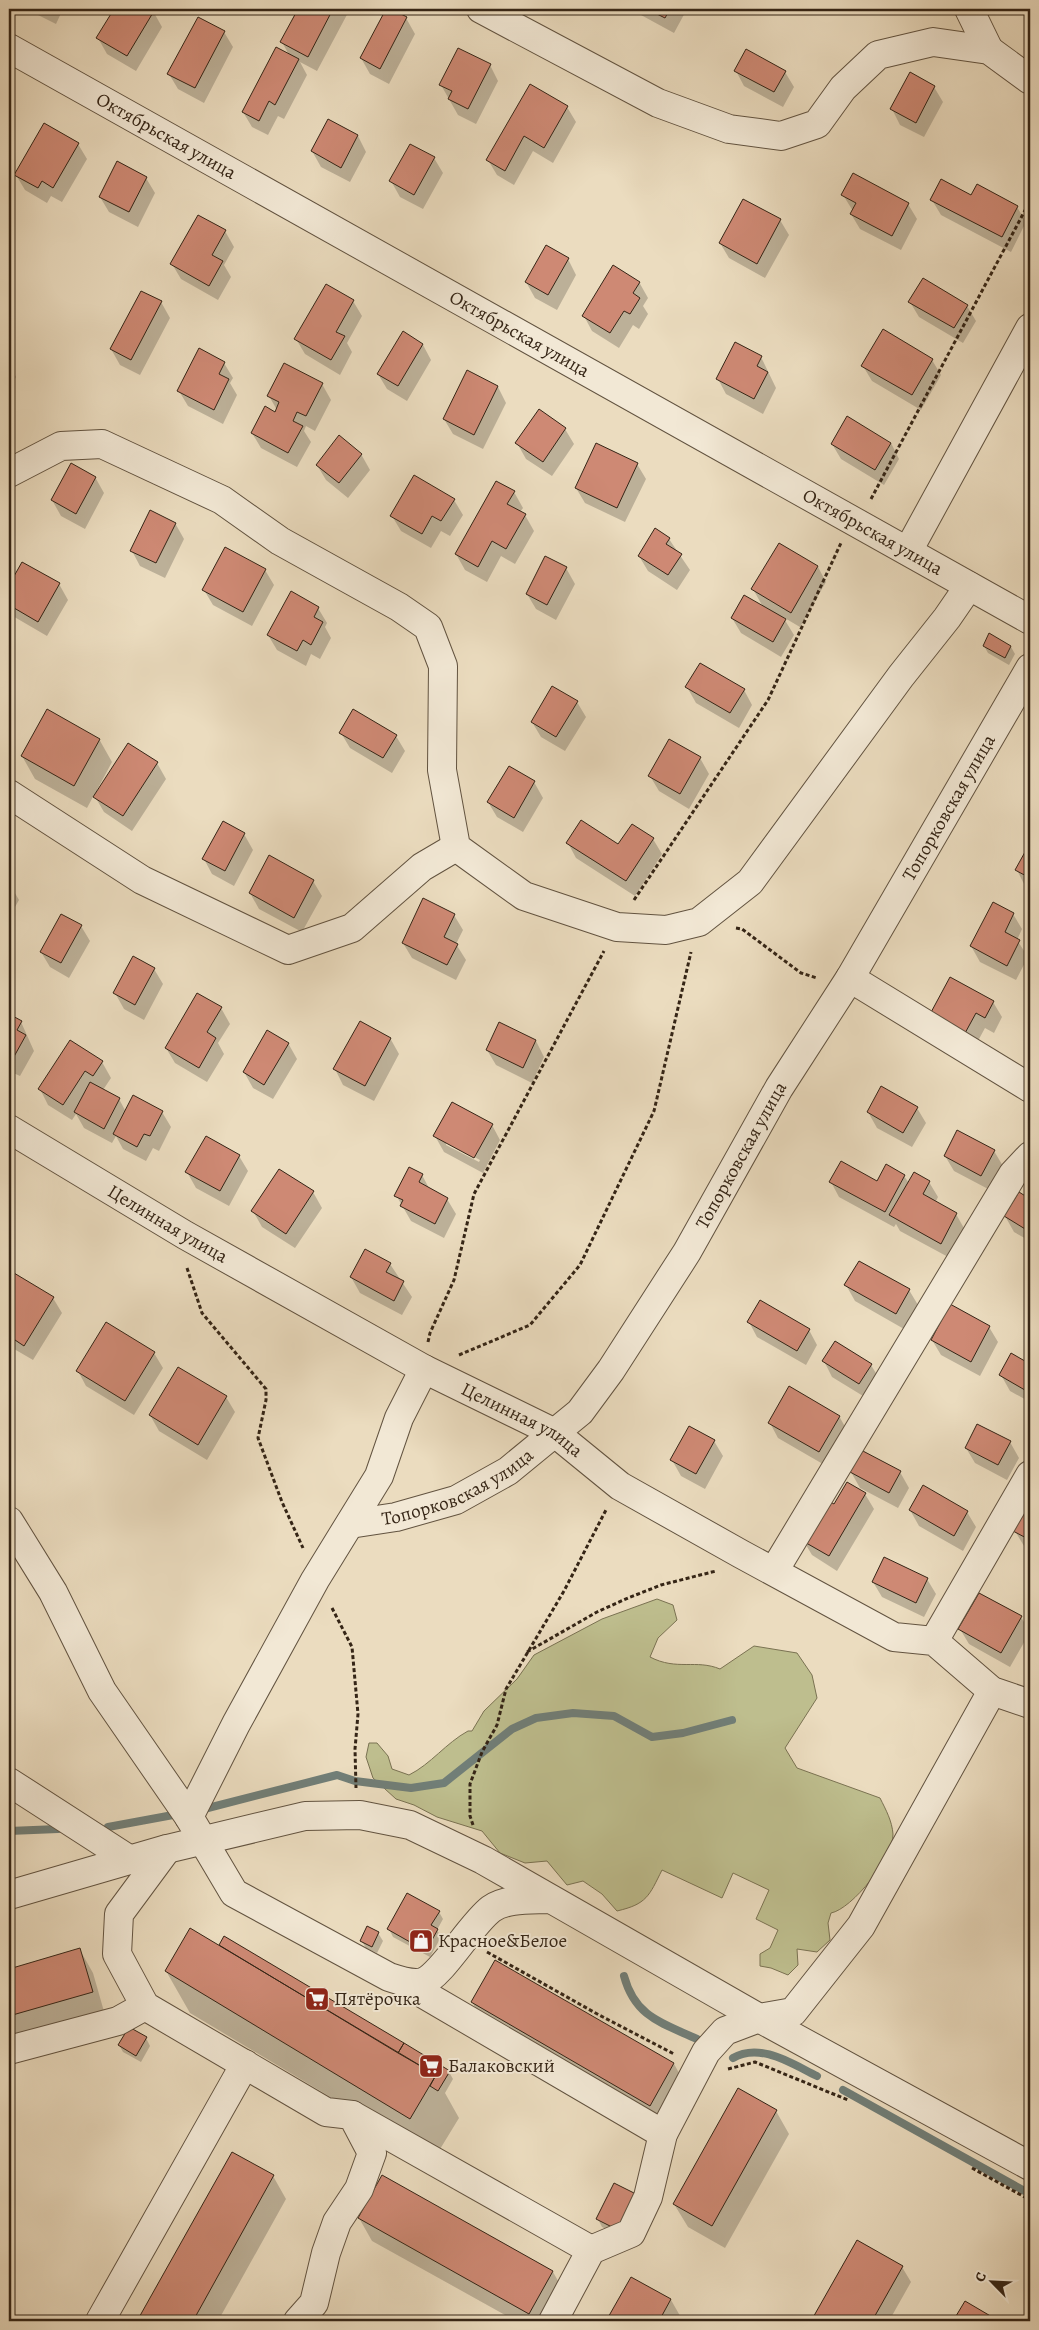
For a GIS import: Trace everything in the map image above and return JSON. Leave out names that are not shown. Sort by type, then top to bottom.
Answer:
[{"type":"street","points":[[481,9],[658,103],[729,130],[781,136],[817,124],[843,88],[878,55],[933,42],[989,50]]},
{"type":"street","points":[[969,9],[989,50],[1030,80]]},
{"type":"street","name":"Октябрьская улица","points":[[9,48],[1030,620]]},
{"type":"street","points":[[908,551],[1030,328]]},
{"type":"street","points":[[9,473],[61,446],[102,444],[222,500],[280,541],[399,607],[428,627],[443,666],[442,770],[456,848],[524,896],[616,927],[666,930],[699,922],[750,882],[969,586]]},
{"type":"street","name":"Топорковская улица","points":[[350,1524],[396,1517],[456,1500],[508,1471],[580,1412],[611,1370],[687,1252],[779,1088],[850,978],[1030,668]]},
{"type":"street","points":[[9,794],[142,880],[288,950],[352,928],[422,866],[456,848]]},
{"type":"street","points":[[850,978],[1030,1088]]},
{"type":"street","name":"Целинная улица","points":[[9,1129],[185,1235],[424,1369],[555,1433],[620,1486],[741,1554],[894,1638],[934,1641]]},
{"type":"street","points":[[774,1571],[1013,1174],[1030,1156]]},
{"type":"street","name":"Топорковская улица","points":[[189,1816],[236,1724],[315,1580],[379,1476],[399,1418],[424,1369]]},
{"type":"street","points":[[1030,1475],[934,1641],[992,1691],[1030,1704]]},
{"type":"street","points":[[9,1521],[53,1592],[102,1691],[189,1816],[234,1893],[402,1982],[663,2134]]},
{"type":"street","points":[[553,2321],[591,2250],[630,2233],[648,2196],[663,2134],[706,2052],[725,2031],[759,2018],[793,2012],[861,1926],[992,1691]]},
{"type":"street","points":[[9,1782],[130,1860]]},
{"type":"street","points":[[9,1895],[167,1849],[305,1816],[360,1815],[410,1825],[483,1860],[759,2018],[1030,2166]]},
{"type":"street","points":[[167,1849],[119,1914],[117,1954],[145,2006],[326,2112],[352,2115],[591,2250]]},
{"type":"street","points":[[402,1982],[423,1982],[438,1969],[492,1908],[507,1902],[550,1899]]},
{"type":"street","points":[[9,2050],[118,2021],[145,2006]]},
{"type":"street","points":[[100,2321],[245,2064]]},
{"type":"street","points":[[298,2321],[314,2303],[326,2253],[337,2222],[359,2189],[372,2153],[352,2115]]},
{"type":"path","points":[[424,1369],[430,1333],[454,1280],[474,1194],[616,927],[768,700],[837,549],[877,490],[1030,201]]},
{"type":"path","points":[[424,1369],[530,1325],[580,1265],[654,1111],[683,979],[699,922],[742,929],[801,974],[822,980],[850,978]]},
{"type":"path","points":[[185,1235],[184,1259],[202,1313],[210,1326],[266,1389],[266,1400],[258,1438],[315,1580],[338,1618],[352,1647],[358,1714],[355,1781],[360,1815]]},
{"type":"path","points":[[483,1860],[470,1816],[470,1784],[482,1752],[497,1725],[506,1689],[564,1591],[591,1537],[620,1486]]},
{"type":"path","points":[[527,1652],[597,1612],[661,1585],[706,1575],[728,1565],[741,1554]]},
{"type":"path","points":[[454,1950],[474,1949],[495,1955],[599,2015],[698,2065],[715,2069],[733,2068],[755,2062],[777,2069],[825,2093],[854,2104]]},
{"type":"path","points":[[963,2163],[1030,2200]]},
{"type":"green space","points":[[657,1599],[673,1605],[677,1620],[658,1638],[650,1657],[660,1661],[711,1666],[720,1669],[754,1646],[797,1653],[812,1675],[817,1698],[785,1748],[797,1768],[880,1798],[890,1820],[893,1834],[891,1844],[879,1868],[870,1881],[850,1902],[831,1913],[828,1923],[830,1940],[817,1952],[797,1949],[798,1965],[788,1975],[760,1966],[760,1954],[770,1948],[778,1930],[756,1919],[769,1890],[733,1873],[722,1898],[662,1870],[646,1898],[635,1905],[617,1911],[602,1894],[583,1881],[567,1885],[547,1861],[525,1863],[500,1853],[482,1831],[437,1817],[414,1805],[396,1799],[373,1778],[366,1757],[369,1743],[377,1743],[388,1756],[392,1769],[409,1775],[460,1736],[468,1731],[472,1731],[484,1711],[517,1679],[534,1655],[602,1619]]},
{"type":"building","points":[[114,9],[151,9],[154,11],[127,56],[96,38]]},
{"type":"building","points":[[298,9],[333,9],[308,57],[280,42]]},
{"type":"building","points":[[386,9],[391,9],[407,17],[380,69],[360,58]]},
{"type":"building","points":[[647,9],[670,9],[665,18]]},
{"type":"building","points":[[198,17],[225,31],[195,88],[167,74]]},
{"type":"building","points":[[276,47],[299,59],[275,105],[269,101],[259,121],[242,112]]},
{"type":"building","points":[[458,48],[491,64],[468,109],[448,99],[452,91],[439,85]]},
{"type":"building","points":[[746,49],[786,71],[774,92],[734,71]]},
{"type":"building","points":[[910,72],[935,86],[916,123],[890,109]]},
{"type":"building","points":[[530,84],[568,106],[544,148],[524,136],[505,171],[486,160]]},
{"type":"building","points":[[328,119],[358,135],[341,168],[311,151]]},
{"type":"building","points":[[44,123],[79,143],[53,188],[42,181],[38,188],[14,175]]},
{"type":"building","points":[[410,144],[435,157],[414,195],[389,181]]},
{"type":"building","points":[[117,161],[147,177],[129,212],[99,197]]},
{"type":"building","points":[[853,173],[909,203],[892,236],[850,214],[856,203],[841,195]]},
{"type":"building","points":[[941,179],[971,195],[977,184],[1018,206],[1002,237],[930,200]]},
{"type":"building","points":[[743,199],[781,219],[757,264],[719,243]]},
{"type":"building","points":[[198,215],[226,230],[212,255],[223,261],[209,286],[170,264]]},
{"type":"building","points":[[546,245],[569,258],[548,295],[525,282]]},
{"type":"building","points":[[613,265],[640,282],[633,293],[640,298],[630,314],[624,311],[610,333],[582,316]]},
{"type":"building","points":[[923,278],[968,305],[954,328],[908,302]]},
{"type":"building","points":[[326,284],[354,300],[336,332],[345,336],[331,360],[294,339]]},
{"type":"building","points":[[141,291],[162,301],[131,360],[110,349]]},
{"type":"building","points":[[883,329],[933,359],[912,395],[861,366]]},
{"type":"building","points":[[403,331],[423,344],[398,386],[377,374]]},
{"type":"building","points":[[735,342],[762,356],[757,366],[768,372],[754,399],[716,379]]},
{"type":"building","points":[[199,348],[225,362],[219,374],[229,379],[214,410],[177,391]]},
{"type":"building","points":[[284,363],[323,383],[306,416],[297,412],[293,421],[303,426],[288,453],[251,433],[265,406],[275,412],[279,402],[267,396]]},
{"type":"building","points":[[467,370],[498,386],[474,435],[443,419]]},
{"type":"building","points":[[539,409],[566,428],[543,462],[515,443]]},
{"type":"building","points":[[847,416],[891,443],[875,470],[831,444]]},
{"type":"building","points":[[339,435],[362,454],[339,483],[316,465]]},
{"type":"building","points":[[596,443],[638,463],[617,508],[575,488]]},
{"type":"building","points":[[71,463],[96,477],[76,514],[51,500]]},
{"type":"building","points":[[414,475],[455,499],[441,521],[432,516],[422,534],[390,516]]},
{"type":"building","points":[[496,481],[515,491],[507,504],[526,514],[506,549],[492,541],[478,567],[455,554]]},
{"type":"building","points":[[150,510],[176,523],[156,563],[130,551]]},
{"type":"building","points":[[655,528],[670,538],[666,544],[682,554],[668,575],[638,556]]},
{"type":"building","points":[[779,543],[818,566],[791,613],[751,589]]},
{"type":"building","points":[[225,547],[266,569],[243,612],[202,590]]},
{"type":"building","points":[[545,556],[567,567],[547,605],[526,594]]},
{"type":"building","points":[[22,562],[60,583],[38,622],[9,605],[9,585]]},
{"type":"building","points":[[291,591],[319,607],[314,617],[323,622],[311,645],[303,640],[297,651],[267,635]]},
{"type":"building","points":[[744,595],[786,619],[773,642],[731,618]]},
{"type":"building","points":[[989,633],[1011,646],[1005,658],[983,646]]},
{"type":"building","points":[[700,663],[745,689],[730,713],[685,687]]},
{"type":"building","points":[[552,686],[578,701],[556,737],[531,722]]},
{"type":"building","points":[[47,709],[100,739],[74,786],[21,756]]},
{"type":"building","points":[[353,709],[397,735],[383,758],[339,733]]},
{"type":"building","points":[[669,739],[701,757],[680,794],[648,776]]},
{"type":"building","points":[[128,743],[158,762],[123,816],[93,797]]},
{"type":"building","points":[[509,766],[535,781],[514,818],[487,802]]},
{"type":"building","points":[[581,820],[618,844],[632,824],[654,838],[626,881],[566,843]]},
{"type":"building","points":[[223,821],[245,833],[225,871],[202,859]]},
{"type":"building","points":[[1030,843],[1030,878],[1015,870]]},
{"type":"building","points":[[269,855],[314,880],[294,918],[249,893]]},
{"type":"building","points":[[423,898],[455,914],[444,937],[458,944],[447,965],[402,943]]},
{"type":"building","points":[[993,902],[1014,913],[1005,932],[1020,940],[1007,966],[970,946]]},
{"type":"building","points":[[61,914],[82,925],[61,963],[40,952]]},
{"type":"building","points":[[133,956],[155,968],[135,1005],[113,993]]},
{"type":"building","points":[[950,977],[994,1001],[985,1018],[976,1013],[964,1035],[929,1016]]},
{"type":"building","points":[[197,993],[222,1007],[207,1032],[216,1038],[199,1068],[165,1048]]},
{"type":"building","points":[[9,1014],[22,1021],[17,1030],[26,1035],[11,1062],[9,1060]]},
{"type":"building","points":[[360,1021],[391,1038],[365,1086],[333,1069]]},
{"type":"building","points":[[499,1022],[536,1040],[523,1068],[486,1050]]},
{"type":"building","points":[[267,1030],[289,1043],[264,1085],[243,1072]]},
{"type":"building","points":[[70,1040],[103,1061],[93,1076],[85,1071],[63,1105],[38,1089]]},
{"type":"building","points":[[90,1082],[120,1098],[104,1129],[74,1112]]},
{"type":"building","points":[[881,1086],[918,1107],[903,1133],[867,1112]]},
{"type":"building","points":[[133,1095],[163,1111],[150,1136],[144,1134],[137,1147],[113,1134]]},
{"type":"building","points":[[452,1102],[493,1124],[474,1158],[433,1136]]},
{"type":"building","points":[[957,1130],[995,1150],[981,1176],[944,1156]]},
{"type":"building","points":[[206,1136],[240,1155],[220,1191],[185,1172]]},
{"type":"building","points":[[841,1161],[877,1181],[886,1164],[905,1175],[885,1212],[829,1182]]},
{"type":"building","points":[[409,1167],[423,1174],[419,1182],[448,1198],[435,1224],[400,1206],[403,1200],[394,1196]]},
{"type":"building","points":[[279,1169],[314,1191],[286,1234],[251,1211]]},
{"type":"building","points":[[914,1172],[930,1181],[923,1194],[957,1213],[941,1244],[889,1215]]},
{"type":"building","points":[[1019,1192],[1030,1199],[1030,1232],[1004,1216]]},
{"type":"building","points":[[365,1249],[391,1263],[386,1272],[404,1281],[394,1301],[350,1277]]},
{"type":"building","points":[[859,1261],[910,1289],[896,1314],[844,1285]]},
{"type":"building","points":[[9,1270],[54,1297],[24,1346],[9,1336]]},
{"type":"building","points":[[760,1300],[810,1329],[797,1351],[747,1322]]},
{"type":"building","points":[[950,1304],[990,1326],[971,1362],[931,1340]]},
{"type":"building","points":[[106,1322],[155,1352],[125,1401],[76,1371]]},
{"type":"building","points":[[835,1341],[872,1364],[859,1384],[822,1361]]},
{"type":"building","points":[[1011,1353],[1030,1364],[1030,1393],[999,1375]]},
{"type":"building","points":[[178,1367],[227,1396],[198,1445],[149,1415]]},
{"type":"building","points":[[789,1386],[840,1416],[819,1452],[768,1423]]},
{"type":"building","points":[[977,1424],[1011,1441],[998,1465],[965,1448]]},
{"type":"building","points":[[689,1426],[715,1440],[696,1474],[670,1460]]},
{"type":"building","points":[[861,1450],[901,1471],[889,1493],[850,1472]]},
{"type":"building","points":[[847,1482],[866,1493],[829,1556],[801,1540],[825,1499],[834,1504]]},
{"type":"building","points":[[923,1485],[968,1511],[954,1536],[909,1510]]},
{"type":"building","points":[[1030,1500],[1030,1540],[1013,1531]]},
{"type":"building","points":[[884,1557],[928,1578],[916,1603],[872,1582]]},
{"type":"building","points":[[979,1593],[1022,1616],[1001,1653],[958,1629]]},
{"type":"building","points":[[407,1893],[440,1911],[431,1925],[438,1929],[426,1951],[387,1929]]},
{"type":"building","points":[[367,1926],[379,1932],[372,1947],[360,1941]]},
{"type":"building","points":[[190,1928],[436,2075],[410,2119],[165,1971]]},
{"type":"building","points":[[224,1936],[404,2043],[398,2053],[219,1945]]},
{"type":"building","points":[[80,1948],[93,1992],[9,2016],[9,1969]]},
{"type":"building","points":[[495,1960],[674,2063],[650,2106],[471,2002]]},
{"type":"building","points":[[129,2027],[147,2037],[136,2056],[118,2045]]},
{"type":"building","points":[[404,2043],[450,2071],[438,2091],[430,2086],[436,2075],[398,2053]]},
{"type":"building","points":[[738,2088],[777,2110],[712,2226],[673,2204]]},
{"type":"building","points":[[232,2152],[274,2175],[193,2321],[137,2321]]},
{"type":"building","points":[[382,2175],[553,2271],[529,2314],[358,2218]]},
{"type":"building","points":[[614,2183],[636,2194],[618,2230],[596,2219]]},
{"type":"building","points":[[857,2240],[903,2266],[872,2321],[811,2321]]},
{"type":"building","points":[[631,2277],[671,2299],[659,2321],[606,2321]]},
{"type":"building","points":[[965,2301],[999,2321],[953,2321]]},
{"type":"waterway","points":[[204,1809],[337,1775],[355,1781],[411,1788],[444,1783],[512,1729],[536,1718],[573,1713],[614,1716],[652,1737],[683,1733],[732,1720]]},
{"type":"waterway","points":[[108,1827],[173,1815]]},
{"type":"waterway","points":[[9,1831],[58,1829]]},
{"type":"waterway","points":[[624,1976],[635,2001],[643,2010],[661,2023],[697,2039]]},
{"type":"waterway","points":[[733,2058],[754,2052],[776,2056],[817,2076]]},
{"type":"waterway","points":[[843,2090],[1030,2194]]},
{"type":"place","name":"Красное&Белое","points":[[421,1941]]},
{"type":"place","name":"Пятёрочка","points":[[317,1999]]},
{"type":"place","name":"Балаковский","points":[[431,2066]]}]
